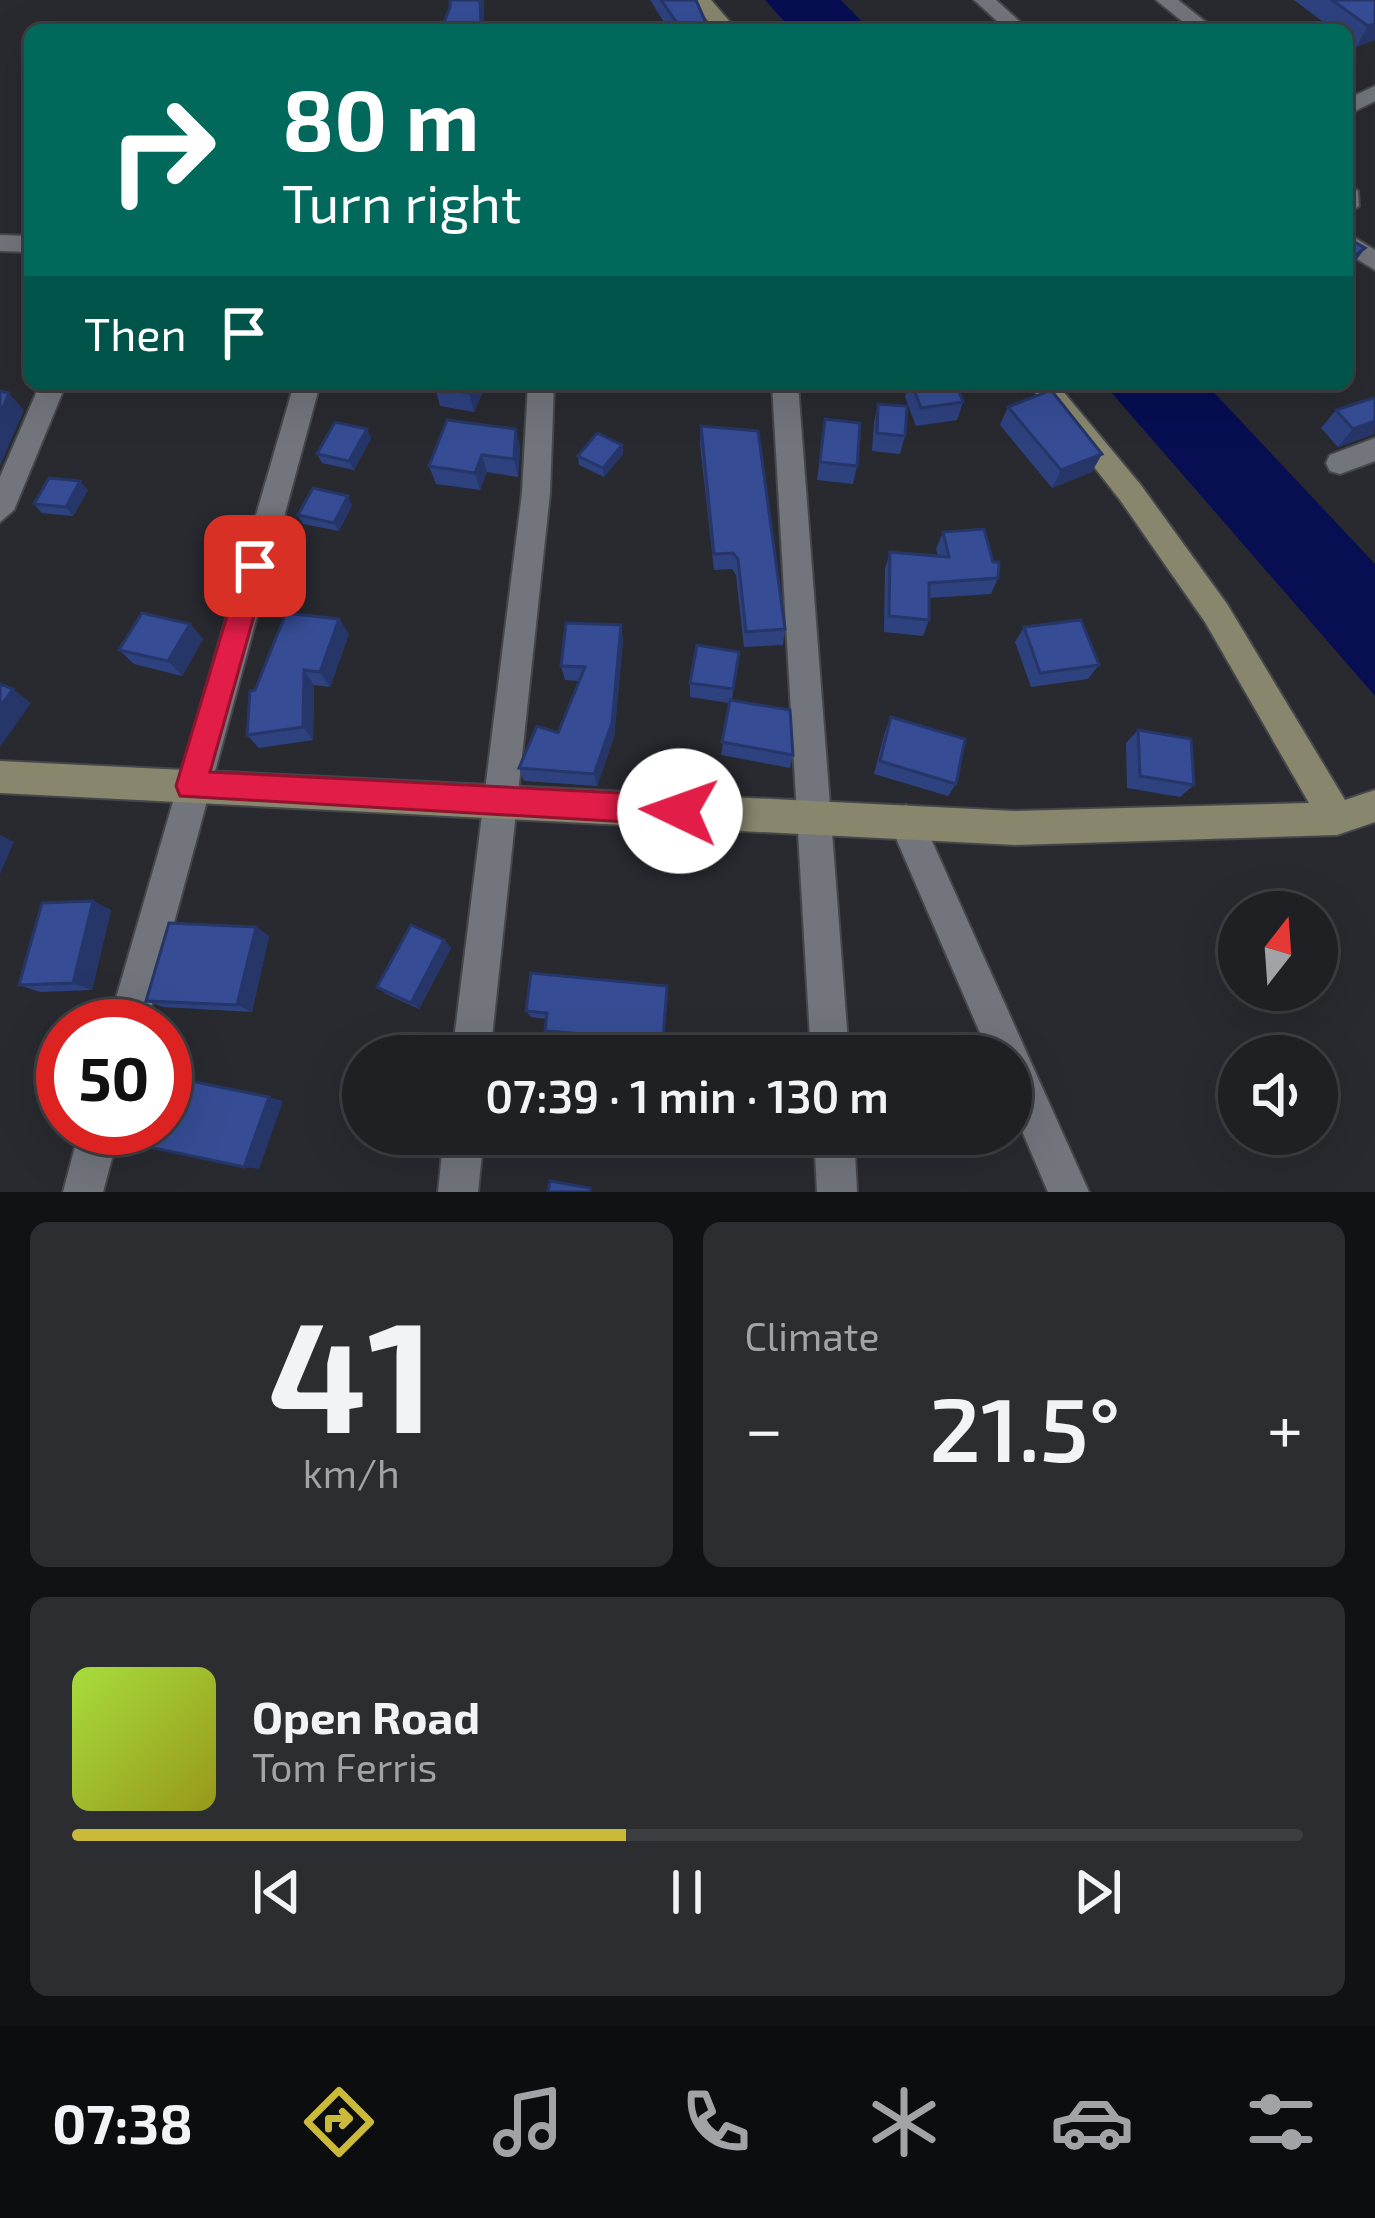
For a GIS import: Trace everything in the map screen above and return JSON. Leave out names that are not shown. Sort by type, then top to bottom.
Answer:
[{"type":"main road","points":[[700,0],[722,24]]},
{"type":"main road","points":[[1047,390],[1130,492],[1216,613],[1337,819]]},
{"type":"main road","points":[[0,777],[1015,828],[1337,819],[1375,806]]},
{"type":"street","points":[[984,0],[1012,24]]},
{"type":"street","points":[[1166,0],[1197,24]]},
{"type":"street","points":[[0,510],[50,390]]},
{"type":"street","points":[[134,999],[305,390]]},
{"type":"street","points":[[473,1035],[536,493],[541,390]]},
{"type":"street","points":[[785,390],[818,818],[829,1035]]},
{"type":"street","points":[[1340,464],[1375,449]]},
{"type":"street","points":[[906,822],[1000,1035]]},
{"type":"street","points":[[1032,1108],[1069,1192]]},
{"type":"street","points":[[83,1192],[93,1155]]},
{"type":"street","points":[[458,1192],[462,1155]]},
{"type":"street","points":[[835,1155],[836,1192]]},
{"type":"shaded area","points":[[765,0],[841,0],[864,24],[787,24]]},
{"type":"shaded area","points":[[1109,390],[1212,390],[1375,564],[1375,696]]},
{"type":"building","points":[[450,0],[480,0],[481,24],[443,24]]},
{"type":"building","points":[[661,0],[696,0],[706,24],[678,24]]},
{"type":"building","points":[[1332,0],[1375,0],[1375,24],[1368,26]]},
{"type":"building","points":[[1353,241],[1365,248],[1353,257]]},
{"type":"building","points":[[914,390],[958,390],[963,402],[921,408]]},
{"type":"building","points":[[1051,390],[1102,454],[1061,470],[1008,407]]},
{"type":"building","points":[[0,391],[9,393],[0,414]]},
{"type":"building","points":[[1373,398],[1375,421],[1353,429],[1336,410]]},
{"type":"building","points":[[878,404],[907,406],[905,436],[877,433]]},
{"type":"building","points":[[825,419],[860,423],[857,466],[820,462]]},
{"type":"building","points":[[447,420],[516,429],[514,459],[482,455],[475,473],[429,466]]},
{"type":"building","points":[[335,422],[367,429],[349,461],[317,454]]},
{"type":"building","points":[[701,426],[758,431],[785,629],[746,632],[738,559],[733,553],[714,554]]},
{"type":"building","points":[[597,433],[622,445],[603,468],[578,456]]},
{"type":"building","points":[[49,478],[80,481],[66,507],[34,504]]},
{"type":"building","points":[[313,488],[348,496],[334,523],[298,515]]},
{"type":"building","points":[[984,529],[993,562],[999,562],[998,578],[929,583],[929,620],[889,616],[890,552],[949,557],[943,532]]},
{"type":"building","points":[[142,613],[190,624],[168,661],[119,650]]},
{"type":"building","points":[[286,613],[339,619],[320,672],[304,670],[303,727],[247,735],[250,691],[255,690]]},
{"type":"building","points":[[1081,620],[1099,665],[1040,673],[1024,627]]},
{"type":"building","points":[[566,623],[621,625],[612,723],[594,774],[519,768],[537,726],[558,733],[585,667],[561,666]]},
{"type":"building","points":[[697,645],[739,652],[733,689],[690,683]]},
{"type":"building","points":[[0,684],[13,689],[0,707]]},
{"type":"building","points":[[730,700],[790,710],[793,755],[722,742]]},
{"type":"building","points":[[891,717],[965,739],[956,784],[880,761]]},
{"type":"building","points":[[1138,730],[1191,739],[1194,785],[1140,776]]},
{"type":"building","points":[[93,901],[73,983],[19,985],[42,903]]},
{"type":"building","points":[[169,923],[256,927],[237,1005],[147,999]]},
{"type":"building","points":[[411,925],[444,940],[411,1003],[377,987]]},
{"type":"building","points":[[531,973],[667,986],[663,1035],[545,1031],[547,1013],[526,1011]]},
{"type":"building","points":[[192,1081],[269,1097],[244,1167],[187,1155],[192,1155]]},
{"type":"building","points":[[550,1181],[590,1188],[590,1192],[548,1192]]},
{"type":"route","points":[[255,566],[191,786],[680,811]]}]
